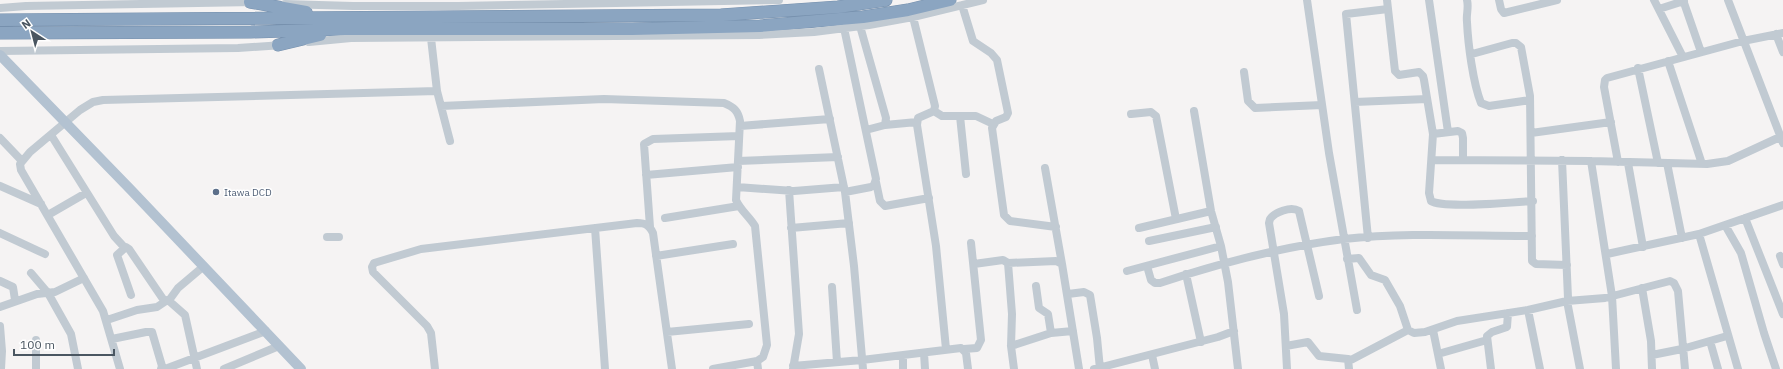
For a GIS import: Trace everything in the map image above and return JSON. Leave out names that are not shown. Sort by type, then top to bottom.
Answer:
[{"type":"highway","points":[[0,20],[721,15],[838,7],[886,0]]},
{"type":"highway","points":[[0,32],[251,32],[345,29],[648,29],[760,26],[870,16],[908,10],[950,0]]},
{"type":"highway","points":[[250,2],[332,17]]},
{"type":"highway","points":[[278,46],[345,29]]},
{"type":"main road","points":[[0,55],[64,123],[204,266],[301,369]]},
{"type":"street","points":[[0,8],[47,3],[128,2],[250,2],[353,6],[417,3],[779,0]]},
{"type":"street","points":[[0,51],[238,48],[278,46],[351,38],[759,35],[860,26],[913,17],[983,0]]},
{"type":"street","points":[[1308,0],[1322,105],[1357,310]]},
{"type":"street","points":[[1386,0],[1395,71],[1399,75],[1421,73],[1427,99],[1433,134],[1429,193],[1431,201],[1435,203],[1453,205],[1533,201]]},
{"type":"street","points":[[1429,0],[1448,132]]},
{"type":"street","points":[[1468,0],[1467,21],[1481,103],[1489,106],[1530,100]]},
{"type":"street","points":[[1499,0],[1504,14],[1551,1]]},
{"type":"street","points":[[1654,0],[1683,57]]},
{"type":"street","points":[[1659,9],[1684,0],[1701,52]]},
{"type":"street","points":[[1432,160],[1591,160],[1628,163],[1702,164],[1728,161],[1782,140],[1728,0]]},
{"type":"street","points":[[962,5],[973,40],[991,53],[997,60],[1008,113],[1006,117],[994,124],[992,128],[1004,215],[1010,221],[1056,228]]},
{"type":"street","points":[[1368,238],[1346,14],[1388,9]]},
{"type":"street","points":[[913,17],[935,106],[934,111]]},
{"type":"street","points":[[860,26],[886,118],[885,125]]},
{"type":"street","points":[[844,28],[880,201],[885,206],[929,198]]},
{"type":"street","points":[[1618,162],[1604,87],[1605,80],[1638,68],[1779,33],[1783,52]]},
{"type":"street","points":[[431,38],[437,91],[450,141]]},
{"type":"street","points":[[1472,54],[1512,43],[1519,44],[1521,47],[1530,100],[1533,201],[1532,258],[1534,264],[1567,265]]},
{"type":"street","points":[[1668,61],[1702,164]]},
{"type":"street","points":[[1638,68],[1682,238]]},
{"type":"street","points":[[819,69],[844,189],[849,224],[863,369]]},
{"type":"street","points":[[1244,72],[1248,101],[1255,108],[1322,105]]},
{"type":"street","points":[[120,369],[107,320],[20,166],[22,161],[64,123],[84,107],[103,100],[437,91]]},
{"type":"street","points":[[441,106],[604,99],[724,103],[733,106],[738,113],[740,126],[736,200],[755,226],[768,345],[758,365],[713,369]]},
{"type":"street","points":[[1355,102],[1427,99]]},
{"type":"street","points":[[934,111],[942,116],[976,116],[994,124]]},
{"type":"street","points":[[934,111],[920,116],[917,122],[936,246],[946,349]]},
{"type":"street","points":[[1194,111],[1212,211],[1224,263],[1238,369]]},
{"type":"street","points":[[1131,114],[1151,112],[1156,116],[1176,220]]},
{"type":"street","points":[[960,116],[966,174]]},
{"type":"street","points":[[740,126],[830,119]]},
{"type":"street","points":[[866,130],[885,125],[917,122]]},
{"type":"street","points":[[1531,133],[1611,122]]},
{"type":"street","points":[[1433,134],[1458,131],[1462,133],[1464,138],[1463,159]]},
{"type":"street","points":[[51,135],[114,236],[125,248],[129,249],[159,294],[185,315],[197,369]]},
{"type":"street","points":[[672,369],[653,233],[650,227],[644,148],[648,141],[653,139],[739,136]]},
{"type":"street","points":[[0,138],[22,161]]},
{"type":"street","points":[[646,175],[738,164],[838,157]]},
{"type":"street","points":[[1562,160],[1567,265],[1567,301],[1580,369]]},
{"type":"street","points":[[1591,160],[1607,254],[1612,296],[1616,369]]},
{"type":"street","points":[[1628,163],[1643,247]]},
{"type":"street","points":[[1045,168],[1068,294],[1079,369]]},
{"type":"street","points":[[737,187],[789,190],[844,189],[871,187],[876,182]]},
{"type":"street","points":[[0,186],[41,204]]},
{"type":"street","points":[[789,190],[799,334],[793,367],[827,366],[837,362],[924,353],[946,349],[979,347],[981,340],[971,243]]},
{"type":"street","points":[[48,215],[86,193]]},
{"type":"street","points":[[1607,254],[1699,234],[1783,205]]},
{"type":"street","points":[[665,218],[739,206]]},
{"type":"street","points":[[1287,369],[1284,314],[1270,219],[1276,213],[1291,209],[1299,211],[1306,246],[1319,296]]},
{"type":"street","points":[[1139,228],[1212,211]]},
{"type":"street","points":[[1745,218],[1783,314]]},
{"type":"street","points":[[435,369],[431,333],[427,326],[373,272],[372,267],[374,263],[421,249],[637,223],[645,223],[650,227]]},
{"type":"street","points":[[791,228],[849,224]]},
{"type":"street","points":[[1725,225],[1741,253],[1776,369]]},
{"type":"street","points":[[1149,241],[1216,227]]},
{"type":"street","points":[[595,228],[604,369]]},
{"type":"street","points":[[0,233],[45,254]]},
{"type":"street","points":[[1699,234],[1738,369]]},
{"type":"street","points":[[1147,266],[1151,280],[1155,283],[1224,263],[1344,239],[1412,235],[1532,236]]},
{"type":"street","points":[[327,237],[339,238]]},
{"type":"street","points":[[656,256],[733,244]]},
{"type":"street","points":[[1127,271],[1221,246]]},
{"type":"street","points":[[125,248],[117,254],[131,295]]},
{"type":"street","points":[[1780,256],[1783,264]]},
{"type":"street","points":[[1348,259],[1359,258],[1372,275],[1385,280],[1398,302],[1408,330],[1414,333],[1433,330],[1457,322],[1528,310],[1567,301],[1612,296],[1666,282],[1674,283],[1676,286],[1685,369]]},
{"type":"street","points":[[974,264],[1003,260],[1008,263],[1056,261],[1062,264]]},
{"type":"street","points":[[1008,263],[1012,308],[1011,346],[1014,369]]},
{"type":"street","points":[[107,320],[137,310],[157,307],[167,300],[178,288],[204,266]]},
{"type":"street","points":[[31,273],[48,293],[71,334],[78,369]]},
{"type":"street","points":[[1186,274],[1201,342]]},
{"type":"street","points":[[0,307],[16,300],[37,294],[55,292],[84,278]]},
{"type":"street","points":[[0,281],[13,287],[16,300]]},
{"type":"street","points":[[1036,286],[1039,308],[1048,314],[1050,333]]},
{"type":"street","points":[[832,287],[837,362]]},
{"type":"street","points":[[1642,288],[1652,355],[1652,369]]},
{"type":"street","points":[[1068,294],[1084,292],[1090,294],[1097,338],[1098,369],[1201,342],[1234,331]]},
{"type":"street","points":[[1528,310],[1540,369]]},
{"type":"street","points":[[1491,369],[1487,340],[1489,334],[1507,327],[1508,313]]},
{"type":"street","points":[[667,332],[749,324]]},
{"type":"street","points":[[0,326],[2,351],[1,369]]},
{"type":"street","points":[[1286,346],[1308,342],[1318,356],[1346,358],[1349,365],[1408,330]]},
{"type":"street","points":[[1433,330],[1441,369]]},
{"type":"street","points":[[165,369],[195,359],[266,331]]},
{"type":"street","points":[[1011,346],[1050,333],[1073,331]]},
{"type":"street","points":[[112,339],[152,332],[162,369]]},
{"type":"street","points":[[1652,355],[1682,349],[1728,336]]},
{"type":"street","points":[[36,340],[36,369]]},
{"type":"street","points":[[1438,354],[1487,340]]},
{"type":"street","points":[[1710,341],[1718,369]]},
{"type":"street","points":[[224,369],[279,346]]},
{"type":"street","points":[[964,349],[967,356],[968,369]]},
{"type":"street","points":[[924,353],[925,369]]},
{"type":"street","points":[[903,355],[904,369]]},
{"type":"street","points":[[1152,355],[1155,369]]},
{"type":"place","name":"Itawa DCD","points":[[216,192]]}]
